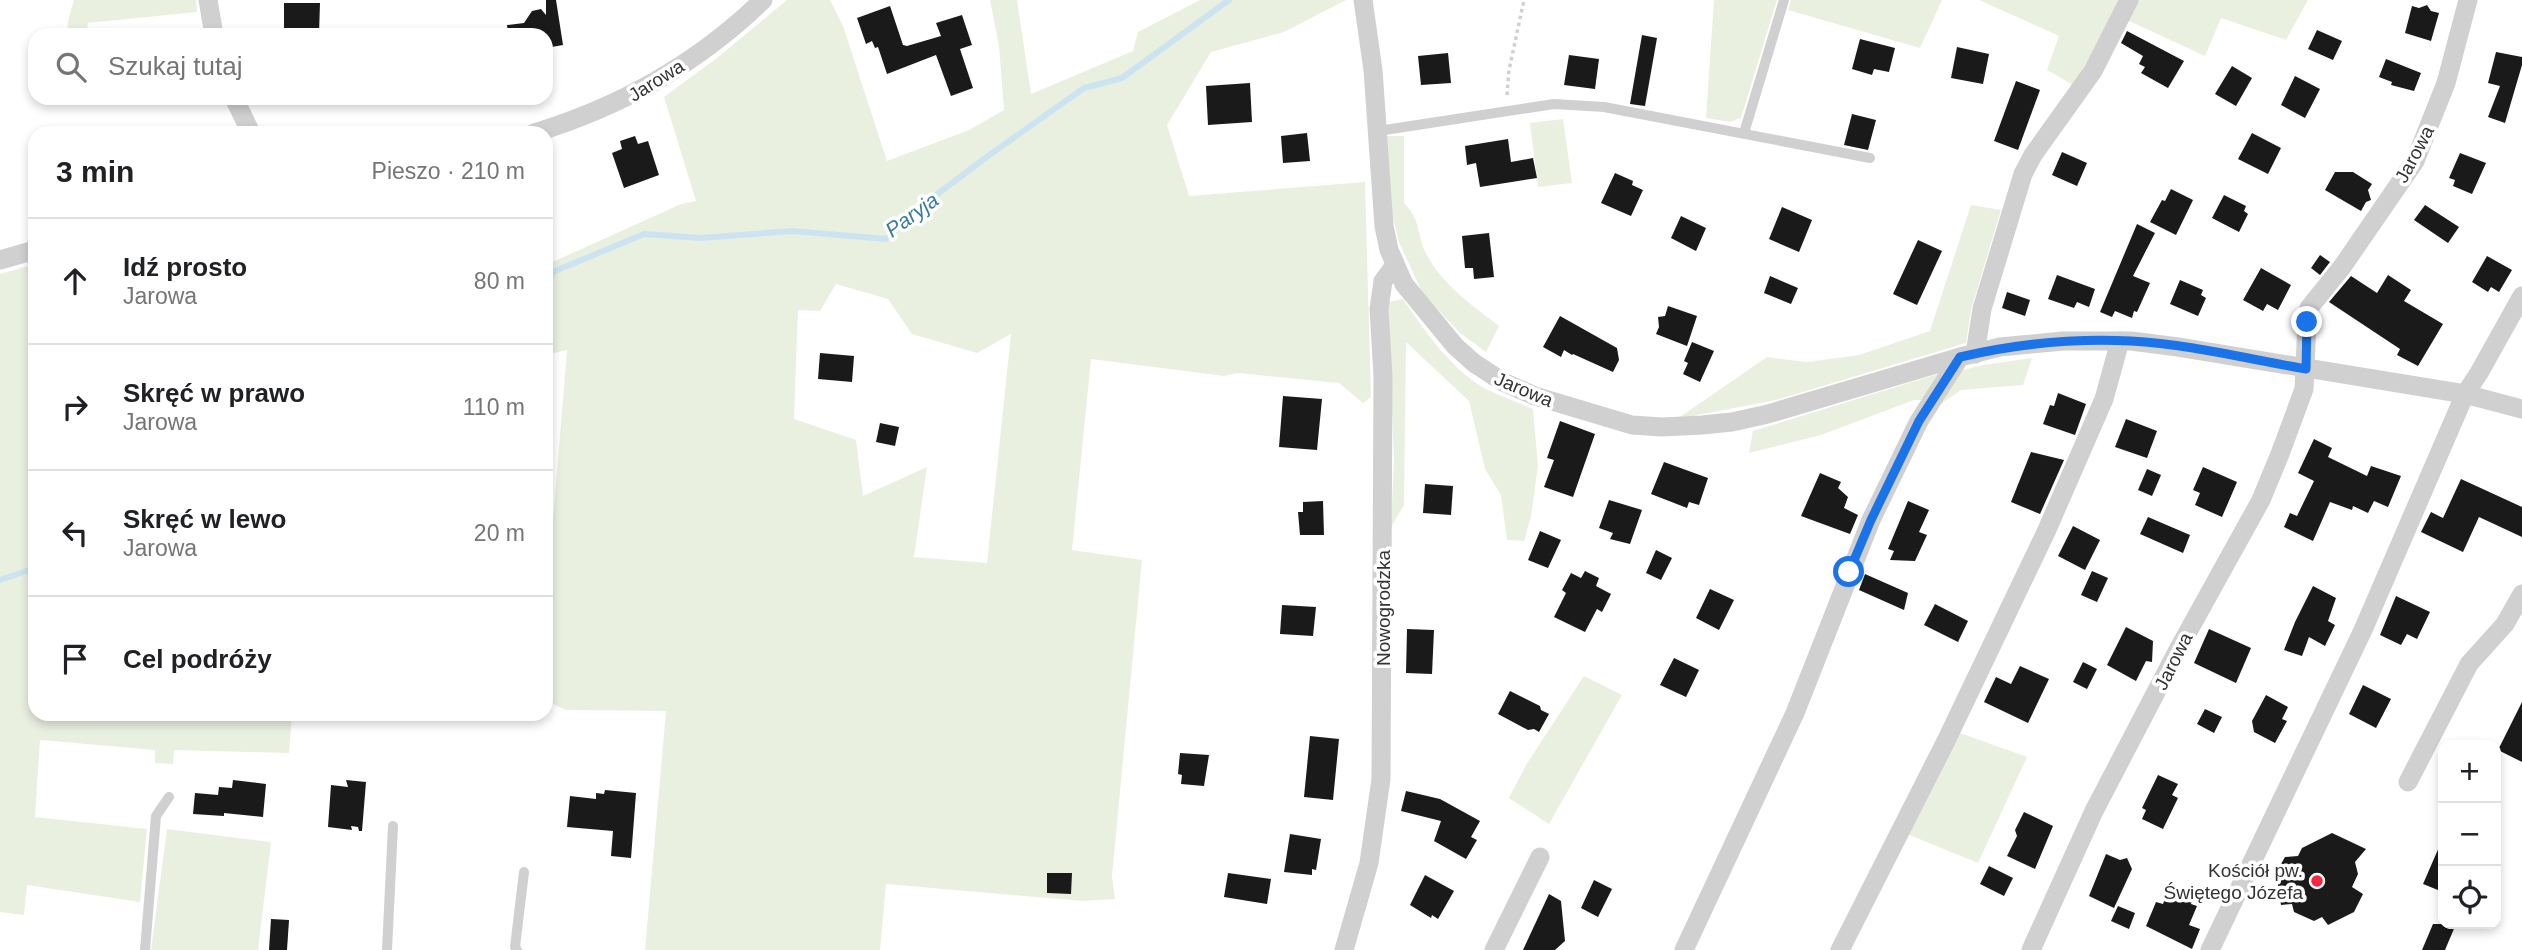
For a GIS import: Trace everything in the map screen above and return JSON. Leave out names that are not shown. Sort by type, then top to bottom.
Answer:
[{"type":"street","points":[[208,0],[213,28]]},
{"type":"street","name":"Jarowa","points":[[553,127],[584,117],[654,84],[724,33],[763,0]]},
{"type":"street","name":"Jarowa","points":[[1363,0],[1373,69],[1384,226],[1394,267],[1404,284],[1455,346],[1489,374],[1535,396],[1632,425],[1662,427],[1732,422],[2000,348],[2063,341],[2120,341],[2178,346],[2465,394],[2522,409]]},
{"type":"street","points":[[1684,950],[1795,713],[1871,520],[1919,421],[1967,356],[2023,174],[2033,155],[2093,71],[2129,0]]},
{"type":"street","name":"Jarowa","points":[[2031,950],[2094,811],[2260,500],[2304,389],[2309,308],[2342,267],[2415,161],[2445,83],[2468,0]]},
{"type":"street","points":[[237,105],[247,126]]},
{"type":"street","points":[[0,260],[28,252]]},
{"type":"street","name":"Nowogrodzka","points":[[1344,950],[1369,863],[1381,779],[1383,376],[1379,309],[1383,281],[1394,267]]},
{"type":"street","points":[[2210,950],[2364,630],[2465,394],[2522,296]]},
{"type":"street","points":[[1840,950],[1946,741],[2046,532],[2104,399],[2120,341]]},
{"type":"street","points":[[2408,782],[2469,664],[2505,624],[2522,594]]},
{"type":"street","points":[[1494,950],[1540,857]]},
{"type":"lane","points":[[1744,133],[1784,0]]},
{"type":"lane","points":[[1378,131],[1554,104],[1604,107],[1870,158]]},
{"type":"lane","points":[[145,950],[156,816],[169,797]]},
{"type":"lane","points":[[387,950],[393,826]]},
{"type":"lane","points":[[517,950],[515,947],[524,872]]},
{"type":"path","points":[[1507,101],[1509,70],[1524,0]]},
{"type":"green space","points":[[74,0],[196,0],[197,12],[88,23],[87,28],[68,28]]},
{"type":"green space","points":[[787,0],[830,0],[843,26],[887,161],[969,130],[1004,110],[999,46],[990,0],[1017,0],[1031,94],[1133,51],[1138,32],[1200,0],[1346,0],[1284,32],[1211,52],[1167,125],[1189,196],[1365,182],[1371,397],[1363,403],[1339,383],[1237,373],[1224,376],[1091,359],[1072,550],[1142,560],[1112,876],[1115,899],[1082,901],[886,884],[880,950],[645,950],[666,711],[566,710],[553,704],[553,521],[567,350],[553,353],[553,262],[681,204],[696,201],[664,97],[717,58]],"holes":[[[836,284],[888,299],[912,334],[977,353],[1011,334],[987,563],[914,557],[927,467],[863,496],[856,440],[794,419],[798,310],[820,311]]]},
{"type":"green space","points":[[1714,0],[1777,0],[1741,118],[1730,122],[1706,118]]},
{"type":"green space","points":[[1791,0],[1942,0],[1920,48],[1788,10]]},
{"type":"green space","points":[[1979,0],[2118,0],[2105,33],[2073,85],[2047,70],[2059,36]]},
{"type":"green space","points":[[2137,0],[2308,0],[2286,40],[2221,18],[2205,56],[2129,21]]},
{"type":"green space","points":[[1563,119],[1572,183],[1538,187],[1530,123]]},
{"type":"green space","points":[[1387,136],[1404,136],[1404,203],[1417,223],[1428,257],[1451,286],[1499,326],[1486,352],[1460,333],[1423,294],[1399,242],[1390,206]]},
{"type":"green space","points":[[1971,205],[2001,210],[1971,310],[1966,343],[1776,400],[1677,419],[1767,357],[1807,362],[1859,355],[1930,331]]},
{"type":"green space","points":[[28,266],[28,721],[291,721],[289,753],[174,750],[173,764],[155,763],[155,750],[40,740],[35,817],[147,829],[140,902],[27,885],[24,915],[0,912],[0,274]]},
{"type":"green space","points":[[1403,299],[1451,362],[1463,373],[1488,390],[1533,409],[1538,466],[1531,516],[1524,541],[1507,540],[1501,495],[1485,469],[1469,401],[1406,342],[1404,505],[1391,527],[1394,459],[1388,302]]},
{"type":"green space","points":[[2032,358],[2023,385],[1961,390],[1938,406],[1959,371]]},
{"type":"green space","points":[[1938,374],[1922,400],[1914,400],[1821,435],[1749,453],[1753,431]]},
{"type":"green space","points":[[1584,676],[1622,695],[1549,824],[1509,798],[1526,765]]},
{"type":"green space","points":[[1960,733],[2027,757],[1978,863],[1907,834]]},
{"type":"green space","points":[[167,829],[271,842],[258,950],[151,950]]},
{"type":"building","points":[[546,0],[556,0],[563,45],[553,47],[553,28],[507,28],[507,25],[524,23],[532,11],[541,9],[546,15]]},
{"type":"building","points":[[284,3],[320,3],[319,28],[284,28]]},
{"type":"building","points":[[2427,5],[2431,11],[2439,13],[2431,41],[2405,33],[2412,6],[2419,8]]},
{"type":"building","points":[[890,6],[903,45],[907,46],[941,36],[936,23],[962,15],[972,45],[960,49],[973,88],[951,96],[936,55],[887,74],[878,47],[875,48],[872,41],[866,44],[857,18]]},
{"type":"building","points":[[2317,30],[2342,41],[2333,60],[2308,49]]},
{"type":"building","points":[[2127,31],[2184,61],[2168,88],[2141,73],[2145,67],[2139,64],[2143,56],[2121,43]]},
{"type":"building","points":[[1642,35],[1657,38],[1645,106],[1630,104]]},
{"type":"building","points":[[1860,39],[1895,48],[1889,72],[1874,69],[1872,75],[1852,69]]},
{"type":"building","points":[[1957,47],[1989,54],[1983,84],[1951,78]]},
{"type":"building","points":[[2496,52],[2522,57],[2505,123],[2488,117],[2500,86],[2488,83]]},
{"type":"building","points":[[1448,53],[1451,83],[1421,85],[1418,56]]},
{"type":"building","points":[[1569,55],[1599,59],[1595,89],[1564,85]]},
{"type":"building","points":[[2386,59],[2421,73],[2414,91],[2391,85],[2392,82],[2379,77]]},
{"type":"building","points":[[2232,66],[2252,78],[2236,106],[2215,94]]},
{"type":"building","points":[[2295,76],[2320,89],[2305,118],[2281,105]]},
{"type":"building","points":[[2016,81],[2040,90],[2018,150],[1994,141]]},
{"type":"building","points":[[1250,83],[1252,122],[1208,125],[1206,86]]},
{"type":"building","points":[[1852,114],[1876,120],[1868,150],[1844,145]]},
{"type":"building","points":[[1307,133],[1310,161],[1283,163],[1281,136]]},
{"type":"building","points":[[2252,133],[2281,148],[2268,174],[2238,159]]},
{"type":"building","points":[[635,136],[638,144],[648,141],[659,175],[624,188],[612,153],[622,149],[620,141]]},
{"type":"building","points":[[1508,139],[1511,162],[1533,158],[1537,178],[1480,187],[1476,163],[1467,165],[1465,146]]},
{"type":"building","points":[[2062,152],[2087,163],[2077,186],[2052,175]]},
{"type":"building","points":[[2460,153],[2486,163],[2472,194],[2453,186],[2455,180],[2449,178]]},
{"type":"building","points":[[2335,172],[2353,172],[2372,184],[2368,190],[2371,200],[2366,202],[2361,211],[2325,190]]},
{"type":"building","points":[[1615,173],[1633,181],[1632,185],[1643,190],[1631,216],[1601,203]]},
{"type":"building","points":[[2171,189],[2193,200],[2176,235],[2150,222]]},
{"type":"building","points":[[2224,195],[2246,206],[2244,211],[2248,214],[2239,232],[2212,218]]},
{"type":"building","points":[[2425,205],[2459,227],[2448,243],[2414,220]]},
{"type":"building","points":[[1782,207],[1812,220],[1799,252],[1769,239]]},
{"type":"building","points":[[1681,216],[1706,228],[1696,251],[1671,238]]},
{"type":"building","points":[[2137,224],[2155,233],[2133,276],[2150,283],[2132,318],[2115,311],[2112,317],[2100,312]]},
{"type":"building","points":[[1489,233],[1494,277],[1474,279],[1473,268],[1465,268],[1462,236]]},
{"type":"building","points":[[1918,240],[1942,251],[1917,305],[1893,294]]},
{"type":"building","points":[[2320,255],[2330,262],[2320,275],[2311,268]]},
{"type":"building","points":[[2487,256],[2512,270],[2499,292],[2491,287],[2488,292],[2472,282]]},
{"type":"building","points":[[2261,268],[2291,285],[2278,310],[2267,304],[2263,311],[2243,300]]},
{"type":"building","points":[[2057,275],[2095,289],[2089,307],[2077,302],[2074,308],[2048,299]]},
{"type":"building","points":[[2388,275],[2411,290],[2404,301],[2443,324],[2418,366],[2397,355],[2400,349],[2329,302],[2351,276],[2377,293]]},
{"type":"building","points":[[1770,276],[1798,288],[1791,304],[1764,293]]},
{"type":"building","points":[[2180,280],[2203,290],[2201,295],[2206,298],[2198,316],[2170,304]]},
{"type":"building","points":[[2007,292],[2030,300],[2025,316],[2002,308]]},
{"type":"building","points":[[1668,306],[1697,316],[1687,346],[1656,334],[1659,327],[1658,317],[1665,316]]},
{"type":"building","points":[[1560,316],[1617,348],[1619,360],[1613,372],[1564,350],[1561,357],[1543,347]]},
{"type":"building","points":[[1692,342],[1714,351],[1700,382],[1683,374],[1688,363],[1684,361]]},
{"type":"building","points":[[820,353],[854,356],[852,382],[818,379]]},
{"type":"building","points":[[2058,393],[2086,404],[2075,435],[2043,424]]},
{"type":"building","points":[[1283,396],[1322,399],[1317,450],[1279,447]]},
{"type":"building","points":[[2126,419],[2157,431],[2147,458],[2115,447]]},
{"type":"building","points":[[1560,421],[1595,434],[1573,497],[1544,487],[1554,460],[1547,458]]},
{"type":"building","points":[[880,423],[899,427],[895,446],[876,442]]},
{"type":"building","points":[[2314,439],[2332,448],[2328,457],[2367,476],[2371,466],[2401,476],[2388,507],[2374,501],[2368,513],[2353,506],[2352,510],[2330,502],[2313,541],[2284,527],[2290,513],[2297,516],[2314,481],[2298,473]]},
{"type":"building","points":[[2031,452],[2064,460],[2040,514],[2011,502]]},
{"type":"building","points":[[1664,462],[1708,478],[1699,505],[1689,502],[1687,508],[1651,494]]},
{"type":"building","points":[[2203,467],[2237,482],[2222,517],[2195,505],[2200,493],[2193,490]]},
{"type":"building","points":[[2147,469],[2161,475],[2152,496],[2138,490]]},
{"type":"building","points":[[1820,473],[1841,482],[1838,488],[1848,497],[1844,508],[1858,515],[1850,534],[1801,516]]},
{"type":"building","points":[[2461,479],[2522,507],[2522,537],[2479,517],[2463,552],[2421,532],[2431,512],[2443,518]]},
{"type":"building","points":[[1425,484],[1453,486],[1451,515],[1423,513]]},
{"type":"building","points":[[1609,500],[1642,510],[1630,544],[1610,539],[1613,533],[1599,528]]},
{"type":"building","points":[[1323,501],[1324,535],[1300,535],[1298,512],[1303,512],[1303,502]]},
{"type":"building","points":[[1908,501],[1929,510],[1919,532],[1927,535],[1915,561],[1890,560],[1894,551],[1888,549]]},
{"type":"building","points":[[2148,517],[2190,535],[2183,553],[2140,534]]},
{"type":"building","points":[[2073,526],[2100,540],[2085,570],[2058,556]]},
{"type":"building","points":[[1540,531],[1561,540],[1548,568],[1528,560]]},
{"type":"building","points":[[1656,550],[1672,558],[1661,580],[1646,573]]},
{"type":"building","points":[[1585,571],[1599,578],[1596,586],[1611,594],[1602,612],[1597,609],[1585,632],[1554,617],[1566,593],[1562,590],[1571,573],[1581,578]]},
{"type":"building","points":[[2092,571],[2108,578],[2097,602],[2081,595]]},
{"type":"building","points":[[1865,574],[1908,593],[1904,610],[1859,590]]},
{"type":"building","points":[[2313,586],[2336,598],[2328,621],[2335,625],[2325,646],[2309,637],[2302,656],[2284,650]]},
{"type":"building","points":[[1710,589],[1734,600],[1719,630],[1696,618]]},
{"type":"building","points":[[2396,596],[2430,612],[2417,639],[2407,634],[2401,645],[2380,635]]},
{"type":"building","points":[[1935,604],[1968,621],[1958,642],[1924,625]]},
{"type":"building","points":[[1282,605],[1316,607],[1313,636],[1280,634]]},
{"type":"building","points":[[2126,627],[2153,641],[2152,662],[2146,661],[2136,681],[2107,665]]},
{"type":"building","points":[[1407,629],[1434,630],[1432,674],[1406,673]]},
{"type":"building","points":[[2209,629],[2251,648],[2236,683],[2194,663]]},
{"type":"building","points":[[1674,658],[1699,670],[1686,697],[1660,685]]},
{"type":"building","points":[[2083,662],[2097,669],[2087,689],[2073,682]]},
{"type":"building","points":[[2020,666],[2049,679],[2028,723],[1984,702],[1996,677],[2011,684]]},
{"type":"building","points":[[2363,685],[2391,699],[2376,728],[2349,714]]},
{"type":"building","points":[[1510,691],[1540,706],[1541,710],[1549,714],[1539,732],[1528,730],[1498,714]]},
{"type":"building","points":[[2266,695],[2288,707],[2282,719],[2287,721],[2275,743],[2254,732],[2252,721]]},
{"type":"building","points":[[2522,702],[2522,762],[2501,752],[2501,744]]},
{"type":"building","points":[[2205,709],[2222,717],[2214,733],[2197,724]]},
{"type":"building","points":[[1310,736],[1339,739],[1333,800],[1304,797]]},
{"type":"building","points":[[1180,753],[1209,755],[1204,786],[1181,784],[1182,775],[1178,774]]},
{"type":"building","points":[[2158,775],[2178,784],[2172,795],[2178,798],[2163,829],[2142,819],[2146,810],[2142,808]]},
{"type":"building","points":[[233,780],[266,784],[263,817],[224,813],[224,816],[193,814],[195,793],[218,795],[219,787],[232,788]]},
{"type":"building","points":[[346,780],[366,782],[362,831],[351,826],[352,830],[328,827],[331,785],[348,787]]},
{"type":"building","points":[[605,790],[636,793],[631,858],[611,856],[613,831],[567,827],[570,796],[596,799],[596,793],[604,794]]},
{"type":"building","points":[[1406,791],[1440,799],[1480,821],[1471,837],[1477,840],[1466,859],[1434,841],[1441,821],[1401,811]]},
{"type":"building","points":[[2024,812],[2053,826],[2035,869],[2007,856],[2017,836],[2015,830]]},
{"type":"building","name":"Kościół pw. Świętego Józefa","points":[[2332,833],[2366,849],[2355,862],[2358,874],[2352,887],[2363,894],[2354,912],[2328,925],[2322,917],[2314,921],[2294,912],[2292,904],[2281,905],[2276,873],[2285,857],[2298,856],[2302,848]]},
{"type":"building","points":[[1290,834],[1321,839],[1316,870],[1312,869],[1312,875],[1284,872]]},
{"type":"building","points":[[2438,850],[2438,890],[2423,884]]},
{"type":"building","points":[[2106,854],[2120,860],[2127,858],[2132,869],[2114,908],[2089,896]]},
{"type":"building","points":[[1989,866],[2013,878],[2004,896],[1980,884]]},
{"type":"building","points":[[1047,873],[1072,873],[1071,894],[1047,893]]},
{"type":"building","points":[[1228,873],[1271,879],[1267,904],[1224,897]]},
{"type":"building","points":[[1425,875],[1454,891],[1438,919],[1432,915],[1431,918],[1410,905]]},
{"type":"building","points":[[1594,880],[1612,889],[1598,917],[1581,908]]},
{"type":"building","points":[[2168,890],[2197,906],[2189,925],[2200,929],[2192,949],[2146,926],[2156,902],[2163,904]]},
{"type":"building","points":[[1549,894],[1561,901],[1565,941],[1555,950],[1523,950]]},
{"type":"building","points":[[2118,906],[2135,913],[2129,929],[2111,921]]},
{"type":"building","points":[[271,919],[289,920],[287,950],[269,950]]},
{"type":"building","points":[[2433,924],[2438,924],[2438,929],[2454,929],[2445,950],[2422,950]]},
{"type":"waterway","name":"Paryja","points":[[553,273],[644,234],[701,238],[792,231],[886,239],[927,202],[1084,88],[1122,78],[1229,0]]},
{"type":"waterway","name":"Paryja","points":[[0,580],[28,570]]},
{"type":"place","name":"Kościół pw. Świętego Józefa","points":[[2317,881]]},
{"type":"route","points":[[1849,572],[1919,421],[1960,357],[2000,348],[2063,341],[2131,341],[2178,346],[2306,369],[2307,322]]}]
